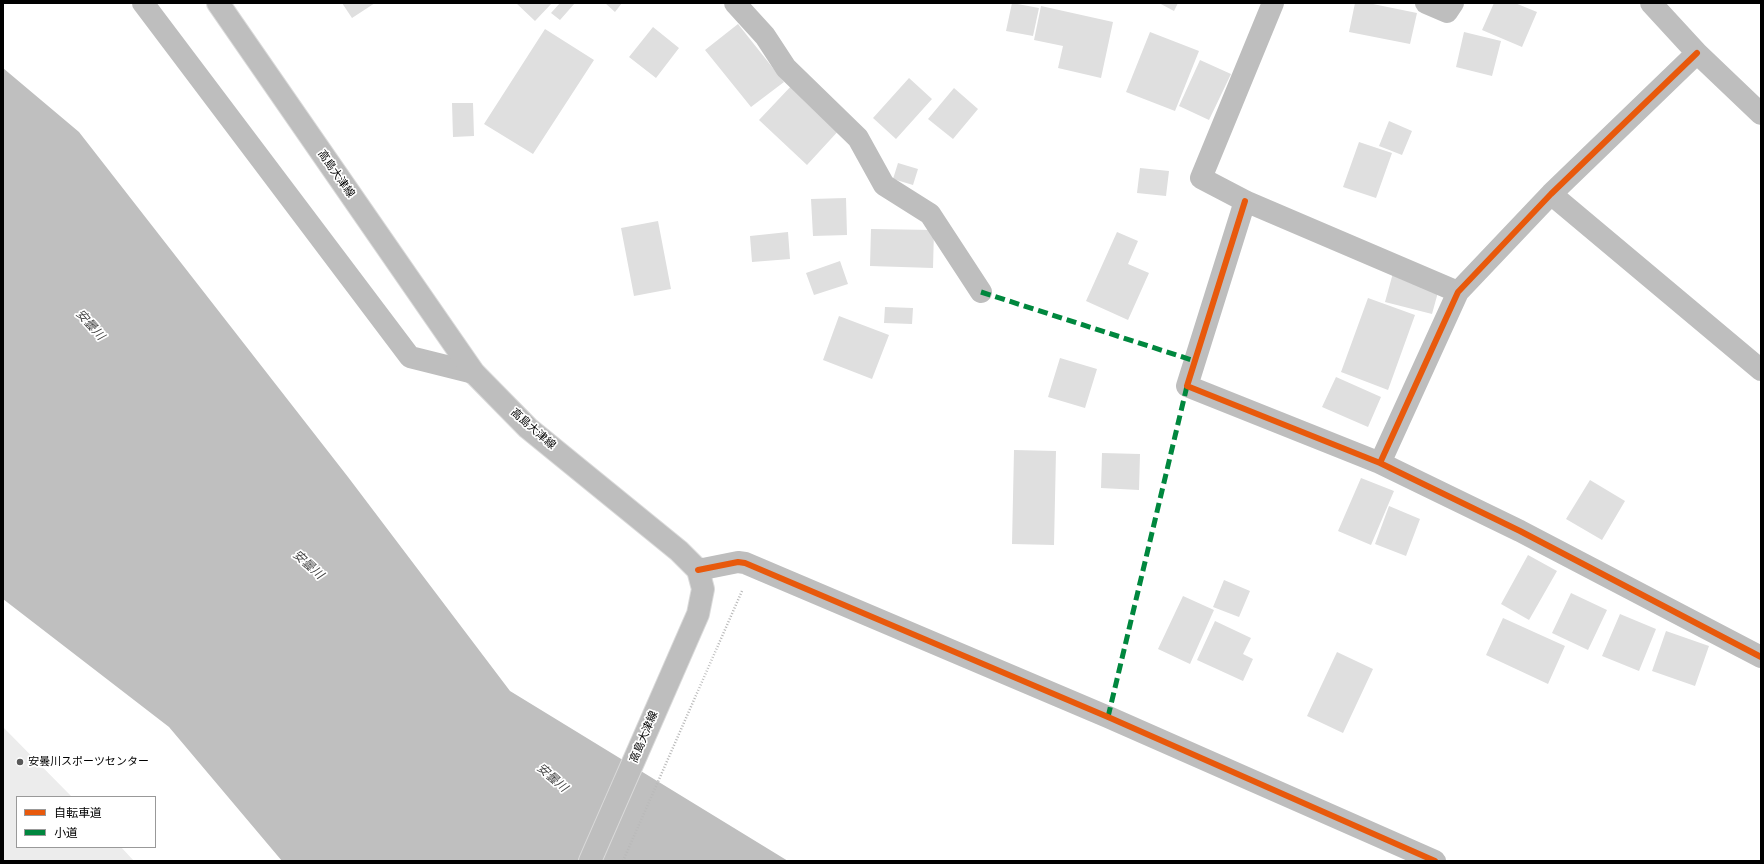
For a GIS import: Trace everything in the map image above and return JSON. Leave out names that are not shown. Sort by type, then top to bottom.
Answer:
[{"type":"street","points":[[143,3],[410,357],[474,373]]},
{"type":"street","name":"高島大津線","points":[[218,3],[474,373],[528,428],[679,551],[698,570],[703,588],[698,614],[590,861]]},
{"type":"street","points":[[735,3],[765,36],[786,68],[858,138],[884,185],[930,214],[981,292]]},
{"type":"street","points":[[1273,3],[1201,178],[1245,201],[1458,292]]},
{"type":"street","points":[[1426,3],[1447,12],[1453,3]]},
{"type":"street","points":[[1651,3],[1697,53],[1761,114]]},
{"type":"street","points":[[1380,463],[1458,292],[1551,194],[1697,53]]},
{"type":"street","points":[[1551,194],[1761,370]]},
{"type":"street","points":[[1245,201],[1187,386],[1380,463],[1520,531],[1761,657]]},
{"type":"street","points":[[698,570],[738,562],[753,566],[1108,717],[1435,861]]},
{"type":"path","points":[[623,861],[753,566]]},
{"type":"shaded area","name":"安曇川スポーツセンター","points":[[3,727],[71,796],[16,796],[16,848],[122,848],[134,861],[3,861]]},
{"type":"water","name":"安曇川","points":[[3,68],[79,132],[348,477],[510,691],[788,861],[282,861],[169,727],[3,599]]},
{"type":"building","points":[[342,3],[375,3],[352,18]]},
{"type":"building","points":[[516,3],[552,3],[535,21]]},
{"type":"building","points":[[560,3],[575,3],[560,20],[551,13]]},
{"type":"building","points":[[605,3],[622,3],[615,12]]},
{"type":"building","points":[[1012,3],[1039,8],[1033,36],[1006,31]]},
{"type":"building","points":[[1159,3],[1178,3],[1174,11]]},
{"type":"building","points":[[1355,3],[1368,3],[1417,13],[1410,44],[1349,32]]},
{"type":"building","points":[[1494,3],[1515,3],[1537,12],[1522,47],[1482,30]]},
{"type":"building","points":[[1041,6],[1113,22],[1101,78],[1058,68],[1063,46],[1034,40]]},
{"type":"building","points":[[738,24],[784,82],[751,107],[705,50]]},
{"type":"building","points":[[653,27],[679,48],[656,78],[629,57]]},
{"type":"building","points":[[545,29],[594,60],[533,154],[484,124]]},
{"type":"building","points":[[1150,32],[1199,51],[1175,111],[1126,92]]},
{"type":"building","points":[[1464,32],[1501,41],[1492,76],[1456,67]]},
{"type":"building","points":[[1200,60],[1231,74],[1209,120],[1179,106]]},
{"type":"building","points":[[909,78],[932,99],[896,139],[873,118]]},
{"type":"building","points":[[794,83],[841,128],[807,165],[759,120]]},
{"type":"building","points":[[954,88],[978,109],[953,139],[928,119]]},
{"type":"building","points":[[452,103],[473,103],[474,136],[453,137]]},
{"type":"building","points":[[1389,121],[1412,131],[1402,155],[1379,146]]},
{"type":"building","points":[[1359,142],[1392,153],[1376,198],[1343,187]]},
{"type":"building","points":[[898,163],[918,169],[913,185],[893,179]]},
{"type":"building","points":[[1140,168],[1169,171],[1166,196],[1137,193]]},
{"type":"building","points":[[846,198],[847,235],[813,236],[811,199]]},
{"type":"building","points":[[658,221],[671,289],[634,296],[621,228]]},
{"type":"building","points":[[871,229],[934,230],[933,268],[870,266]]},
{"type":"building","points":[[788,232],[790,259],[752,262],[750,236]]},
{"type":"building","points":[[1117,232],[1138,241],[1128,264],[1149,273],[1128,320],[1086,301]]},
{"type":"building","points":[[840,261],[848,284],[814,295],[806,273]]},
{"type":"building","points":[[1393,273],[1440,285],[1432,314],[1385,302]]},
{"type":"building","points":[[1368,298],[1415,315],[1388,390],[1341,372]]},
{"type":"building","points":[[885,307],[913,308],[912,324],[884,323]]},
{"type":"building","points":[[839,316],[889,335],[872,379],[823,360]]},
{"type":"building","points":[[1060,358],[1097,369],[1085,408],[1048,397]]},
{"type":"building","points":[[1336,377],[1381,397],[1368,427],[1322,407]]},
{"type":"building","points":[[1014,450],[1056,451],[1054,545],[1012,544]]},
{"type":"building","points":[[1102,453],[1140,454],[1139,490],[1101,488]]},
{"type":"building","points":[[1361,478],[1394,491],[1371,545],[1338,531]]},
{"type":"building","points":[[1590,480],[1625,501],[1602,540],[1566,519]]},
{"type":"building","points":[[1389,506],[1420,519],[1406,556],[1375,544]]},
{"type":"building","points":[[1528,555],[1557,571],[1529,620],[1501,604]]},
{"type":"building","points":[[1224,580],[1250,591],[1239,617],[1213,607]]},
{"type":"building","points":[[1571,593],[1607,610],[1588,650],[1552,633]]},
{"type":"building","points":[[1183,596],[1214,610],[1190,664],[1158,649]]},
{"type":"building","points":[[1620,614],[1656,629],[1639,671],[1602,656]]},
{"type":"building","points":[[1503,618],[1565,646],[1548,684],[1486,655]]},
{"type":"building","points":[[1215,621],[1251,638],[1243,654],[1253,659],[1243,681],[1197,660]]},
{"type":"building","points":[[1666,631],[1709,646],[1695,686],[1652,671]]},
{"type":"building","points":[[1337,652],[1373,669],[1343,733],[1307,716]]},
{"type":"marked path","points":[[981,292],[1195,361]]},
{"type":"marked path","points":[[1108,717],[1187,386]]},
{"type":"cycle path","points":[[1380,463],[1458,292],[1551,194],[1697,53]]},
{"type":"cycle path","points":[[1245,201],[1187,386],[1380,463],[1520,531],[1761,657]]},
{"type":"cycle path","points":[[698,570],[738,562],[745,563],[1108,717],[1435,861]]},
{"type":"place","name":"安曇川スポーツセンター","points":[[20,762]]}]
